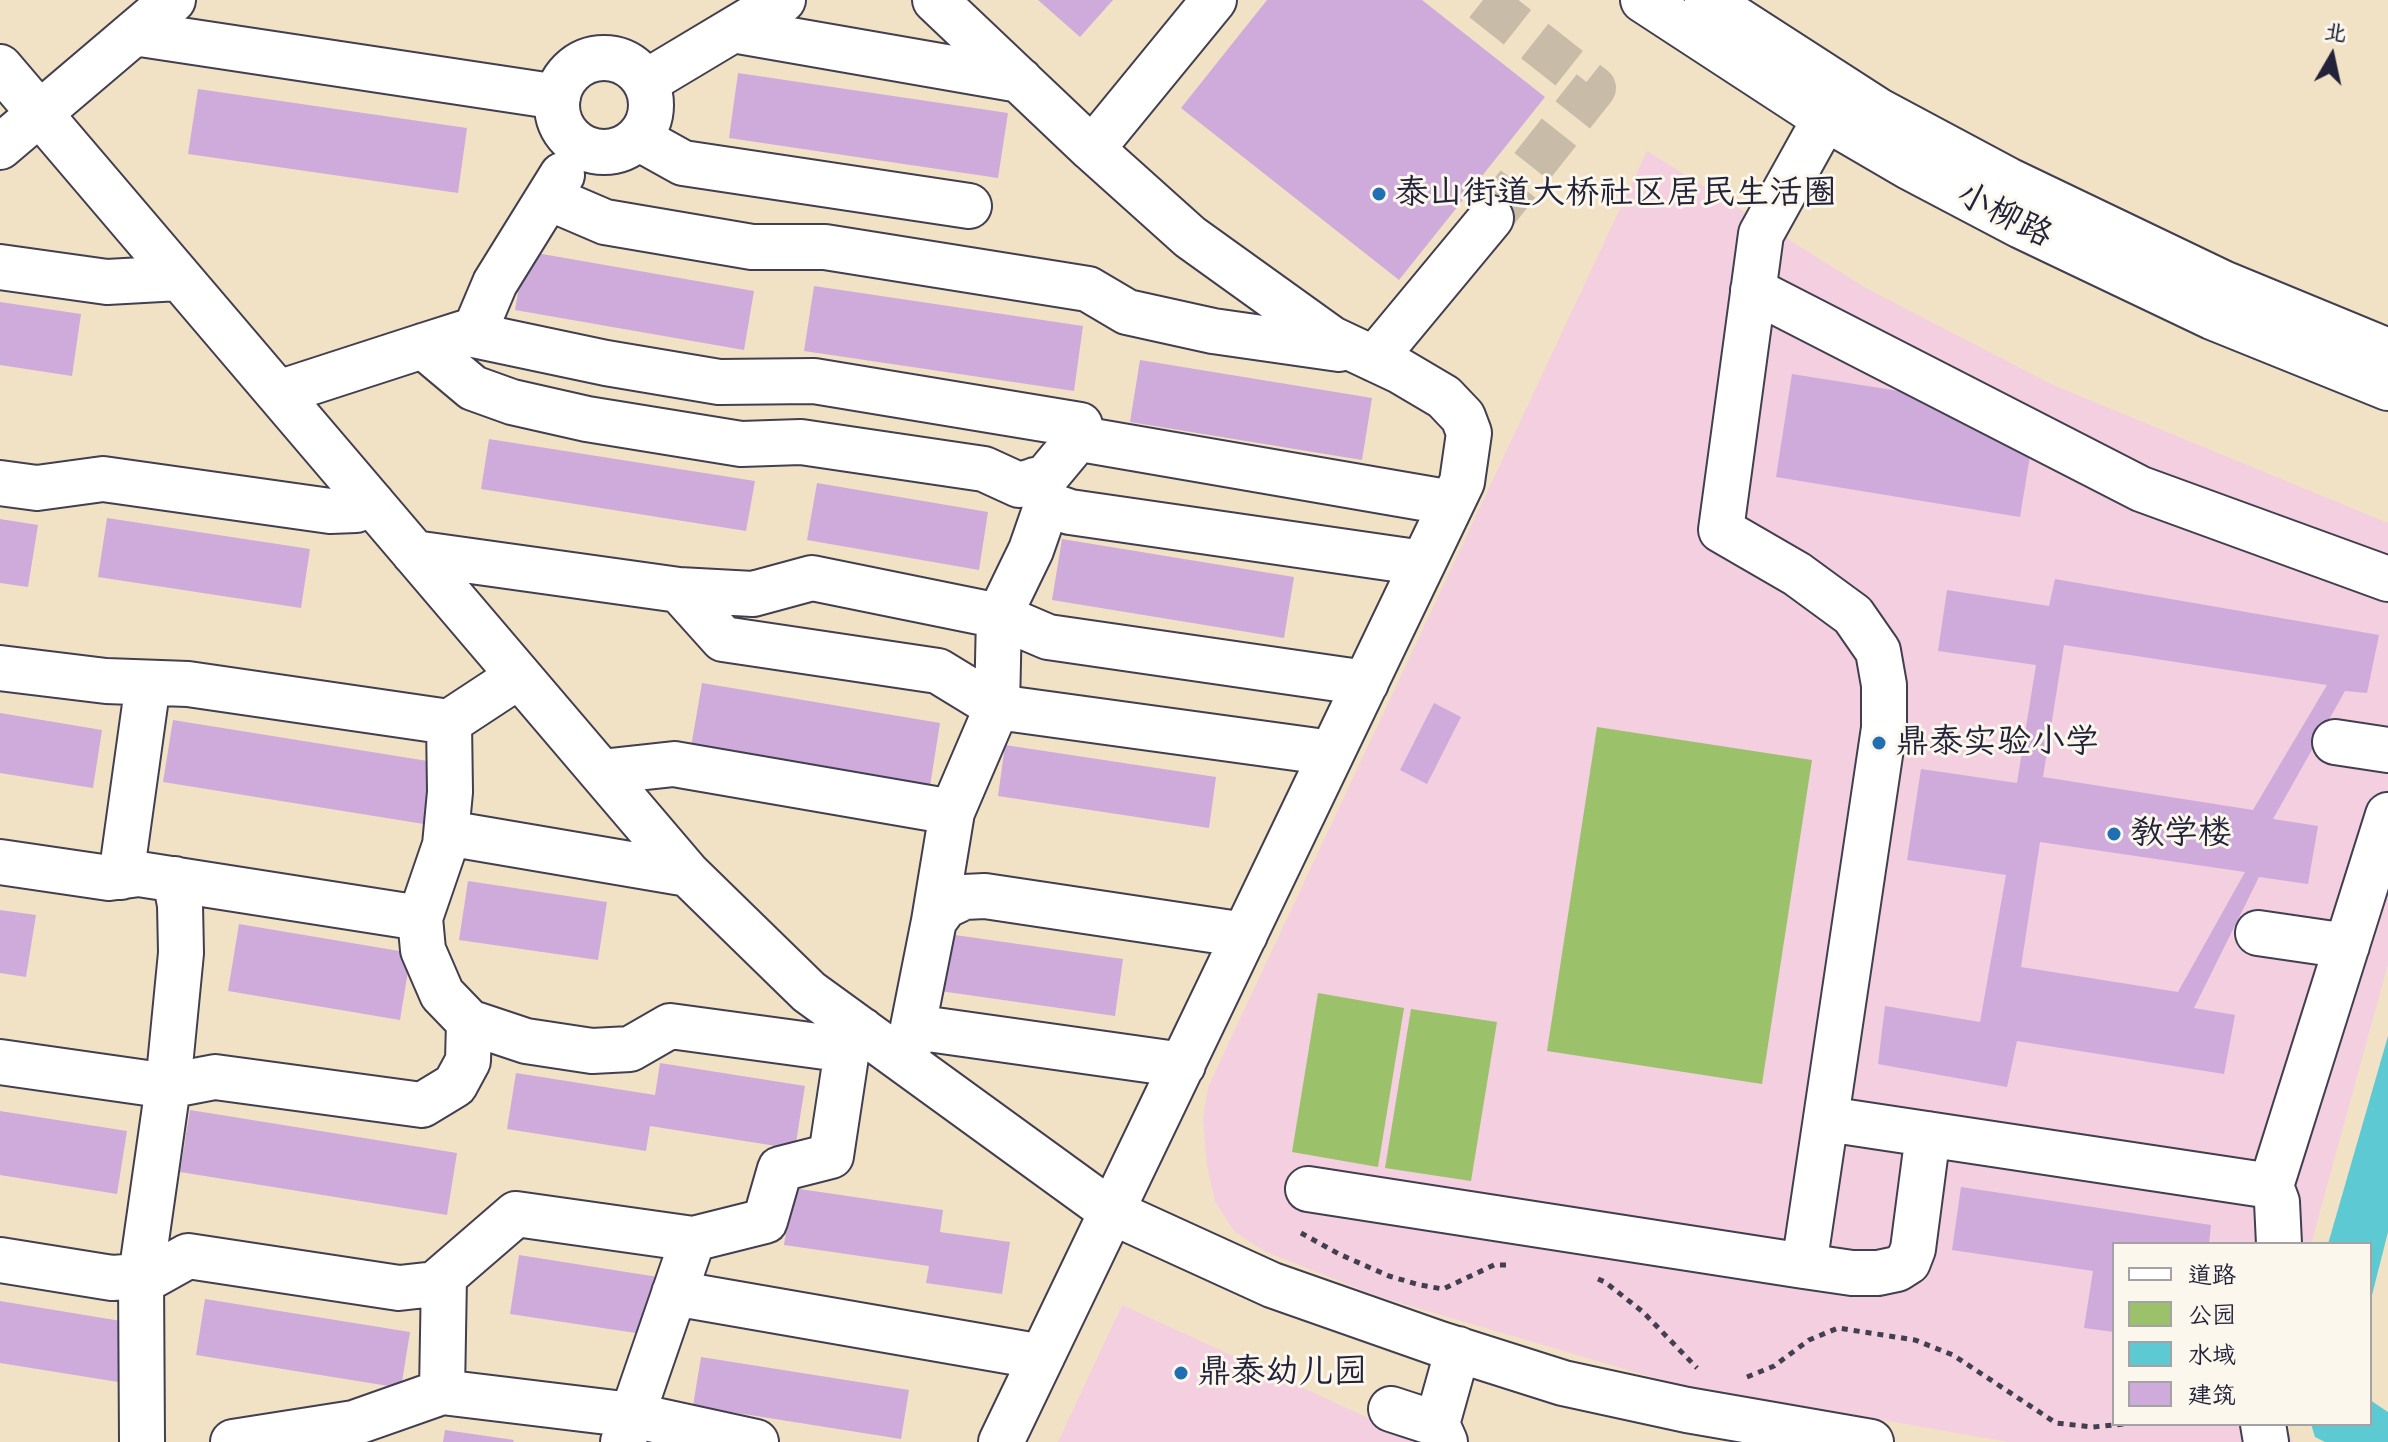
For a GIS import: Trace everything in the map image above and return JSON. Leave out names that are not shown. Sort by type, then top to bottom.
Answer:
[{"type":"street","points":[[14,87],[134,33],[173,0]]},
{"type":"street","points":[[646,82],[783,0]]},
{"type":"street","points":[[935,0],[1190,237],[1332,339],[1400,371],[1444,397],[1463,417],[1469,433],[1462,482],[1001,1442]]},
{"type":"street","points":[[1092,149],[1214,0]]},
{"type":"street","name":"小柳路","points":[[1643,0],[1832,103],[1879,111],[2125,238],[2237,290],[2388,351]]},
{"type":"street","name":"小柳路","points":[[1707,0],[1909,167],[2035,233],[2212,317],[2388,388]]},
{"type":"street","points":[[733,30],[1020,80]]},
{"type":"street","points":[[134,33],[558,97]]},
{"type":"street","points":[[608,58],[636,70],[646,82],[651,96],[647,126],[626,147],[611,152],[594,152],[567,135],[559,121],[558,97],[566,76],[579,65],[593,59],[608,58]]},
{"type":"street","points":[[0,147],[14,87]]},
{"type":"street","points":[[14,87],[688,874],[855,1040]]},
{"type":"street","points":[[1804,1266],[1884,728],[1884,685],[1878,651],[1853,615],[1797,574],[1721,530],[1761,234],[1832,103]]},
{"type":"street","points":[[638,138],[683,163],[969,206]]},
{"type":"street","points":[[473,335],[495,283],[580,145]]},
{"type":"street","points":[[549,198],[605,222],[752,247],[825,247],[1088,289],[1127,312],[1213,331],[1367,356]]},
{"type":"street","points":[[1367,356],[1491,218]]},
{"type":"street","points":[[0,267],[107,282],[179,278]]},
{"type":"street","points":[[1753,290],[2141,489],[2388,579]]},
{"type":"street","points":[[278,393],[464,333],[606,363],[719,382],[814,381],[1080,425],[1071,447],[1046,477],[1031,550],[999,616],[997,707],[952,812],[910,1044]]},
{"type":"street","points":[[423,346],[473,388],[512,402],[587,419],[741,444],[801,442],[984,469],[1041,492],[1070,512],[1423,563]]},
{"type":"street","points":[[1075,438],[1452,503]]},
{"type":"street","points":[[0,483],[37,488],[103,479],[330,511],[356,510],[372,503]]},
{"type":"street","points":[[414,553],[679,590],[753,594],[812,578],[999,616],[1048,637],[1366,683]]},
{"type":"street","points":[[679,590],[723,639],[938,671],[997,707],[1332,753]]},
{"type":"street","points":[[0,668],[106,681],[188,684],[449,722],[519,676]]},
{"type":"street","points":[[121,877],[148,683]]},
{"type":"street","points":[[449,722],[447,833],[420,918],[423,950],[442,994],[469,1022],[526,1041],[592,1051],[630,1049],[670,1026],[1183,1065]]},
{"type":"street","points":[[2335,742],[2388,750]]},
{"type":"street","points":[[601,772],[674,764],[952,812]]},
{"type":"street","points":[[2279,1242],[2277,1202],[2271,1186],[2388,815]]},
{"type":"street","points":[[447,833],[688,874]]},
{"type":"street","points":[[0,862],[109,878],[139,874],[420,918]]},
{"type":"street","points":[[142,1442],[141,1276],[168,1086],[181,953],[180,905],[175,879]]},
{"type":"street","points":[[934,921],[945,906],[964,897],[985,896],[1245,935]]},
{"type":"street","points":[[2258,933],[2347,946]]},
{"type":"street","points":[[0,1062],[168,1086],[215,1077],[422,1105],[455,1085],[468,1061],[469,1022]]},
{"type":"street","points":[[0,1260],[112,1278],[154,1275],[188,1256],[399,1288],[435,1284],[516,1214],[693,1239],[765,1221],[780,1169],[831,1156],[855,1040]]},
{"type":"street","points":[[910,1044],[1112,1212],[1272,1285],[1563,1383],[1687,1410],[1871,1442]]},
{"type":"street","points":[[1827,1119],[2271,1186]]},
{"type":"street","points":[[1308,1189],[1804,1266],[1852,1273],[1878,1273],[1897,1269],[1908,1262],[1913,1249],[1928,1134]]},
{"type":"street","points":[[627,1429],[693,1239]]},
{"type":"street","points":[[442,1392],[444,1276]]},
{"type":"street","points":[[674,1293],[1042,1357]]},
{"type":"street","points":[[1391,1409],[1441,1433],[1458,1349]]},
{"type":"street","points":[[236,1441],[354,1423],[442,1392],[627,1429],[756,1442]]},
{"type":"path","points":[[1308,1189],[1291,1188],[1289,1208],[1296,1230],[1339,1254],[1389,1276],[1443,1289],[1494,1265],[1521,1265]]},
{"type":"path","points":[[1591,1277],[1605,1282],[1643,1312],[1703,1375]]},
{"type":"path","points":[[1737,1378],[1752,1376],[1774,1366],[1809,1340],[1838,1328],[1915,1340],[1953,1355],[2056,1423],[2093,1427],[2112,1425]]},
{"type":"shaded area","name":"鼎泰实验小学","points":[[1647,151],[1866,288],[2053,385],[2388,523],[2388,964],[2312,1242],[2112,1242],[2112,1426],[2286,1426],[2293,1442],[2008,1442],[1672,1383],[1377,1296],[1264,1251],[1234,1231],[1215,1202],[1207,1166],[1203,1120],[1208,1087]]},
{"type":"shaded area","name":"鼎泰幼儿园","points":[[1122,1305],[1421,1442],[1058,1442]]},
{"type":"green space","points":[[1597,727],[1812,760],[1762,1084],[1547,1051]]},
{"type":"green space","points":[[1318,993],[1404,1008],[1378,1167],[1292,1152]]},
{"type":"green space","points":[[1411,1009],[1497,1022],[1471,1181],[1385,1168]]},
{"type":"water","points":[[2388,1036],[2388,1232],[2372,1295],[2372,1242],[2329,1242]]},
{"type":"water","points":[[2372,1401],[2388,1412],[2388,1442],[2325,1442],[2315,1437],[2312,1426],[2372,1426]]},
{"type":"building","points":[[1038,0],[1113,0],[1080,37]]},
{"type":"building","name":"泰山街道大桥社区居民生活圈","points":[[1267,0],[1422,0],[1545,97],[1399,280],[1181,108]]},
{"type":"building","points":[[738,73],[1008,113],[998,178],[729,138]]},
{"type":"building","points":[[198,89],[467,128],[458,193],[188,154]]},
{"type":"building","points":[[525,251],[754,291],[744,350],[515,310]]},
{"type":"building","points":[[814,286],[1083,326],[1074,391],[804,351]]},
{"type":"building","points":[[0,302],[81,314],[72,376],[0,365]]},
{"type":"building","points":[[1140,360],[1372,398],[1362,460],[1130,422]]},
{"type":"building","points":[[1792,374],[2037,413],[2020,517],[1776,477]]},
{"type":"building","points":[[489,439],[755,481],[746,531],[481,489]]},
{"type":"building","points":[[817,483],[988,512],[979,570],[807,540]]},
{"type":"building","points":[[107,518],[310,549],[301,608],[98,577]]},
{"type":"building","points":[[0,519],[38,525],[28,587],[0,583]]},
{"type":"building","points":[[1062,539],[1294,577],[1284,638],[1052,600]]},
{"type":"building","name":"教学楼","points":[[2055,579],[2379,635],[2367,693],[2345,691],[2273,819],[2318,826],[2308,884],[2259,877],[2194,1008],[2235,1015],[2224,1074],[2017,1041],[2007,1087],[1878,1064],[1885,1006],[1980,1022],[2006,875],[1907,860],[1921,769],[2017,783],[2036,665],[1938,651],[1947,590],[2049,606]],"holes":[[[2064,645],[2327,685],[2253,810],[2043,777]],[[2040,842],[2245,872],[2178,992],[2021,967]]]},
{"type":"building","points":[[702,683],[940,723],[930,786],[691,747]]},
{"type":"building","points":[[1434,703],[1461,717],[1427,784],[1400,770]]},
{"type":"building","points":[[0,713],[102,730],[93,788],[0,773]]},
{"type":"building","points":[[173,720],[440,763],[430,825],[163,782]]},
{"type":"building","points":[[1005,745],[1216,777],[1209,828],[998,796]]},
{"type":"building","points":[[468,881],[607,902],[598,960],[459,940]]},
{"type":"building","points":[[0,910],[36,915],[26,977],[0,973]]},
{"type":"building","points":[[239,924],[411,953],[400,1020],[228,991]]},
{"type":"building","points":[[948,934],[1123,959],[1115,1016],[940,991]]},
{"type":"building","points":[[660,1063],[805,1086],[795,1149],[650,1126],[646,1151],[507,1129],[516,1073],[655,1095]]},
{"type":"building","points":[[190,1110],[457,1153],[447,1215],[180,1172]]},
{"type":"building","points":[[0,1111],[127,1131],[117,1194],[0,1175]]},
{"type":"building","points":[[1961,1187],[2211,1225],[2209,1242],[2112,1242],[2112,1332],[2084,1328],[2093,1271],[1952,1250]]},
{"type":"building","points":[[793,1188],[943,1210],[940,1232],[1010,1242],[1002,1294],[926,1283],[929,1266],[784,1245]]},
{"type":"building","points":[[519,1255],[658,1277],[649,1335],[510,1314]]},
{"type":"building","points":[[205,1299],[410,1332],[401,1388],[196,1355]]},
{"type":"building","points":[[0,1301],[127,1322],[118,1382],[0,1363]]},
{"type":"building","points":[[701,1357],[909,1390],[901,1439],[693,1406]]},
{"type":"building","points":[[445,1430],[514,1440],[443,1442]]},
{"type":"tunnel","points":[[1483,0],[1594,88],[1491,218]]},
{"type":"place","name":"泰山街道大桥社区居民生活圈","points":[[1379,194]]},
{"type":"place","name":"鼎泰实验小学","points":[[1879,743]]},
{"type":"place","name":"教学楼","points":[[2114,834]]},
{"type":"place","name":"鼎泰幼儿园","points":[[1181,1373]]}]
